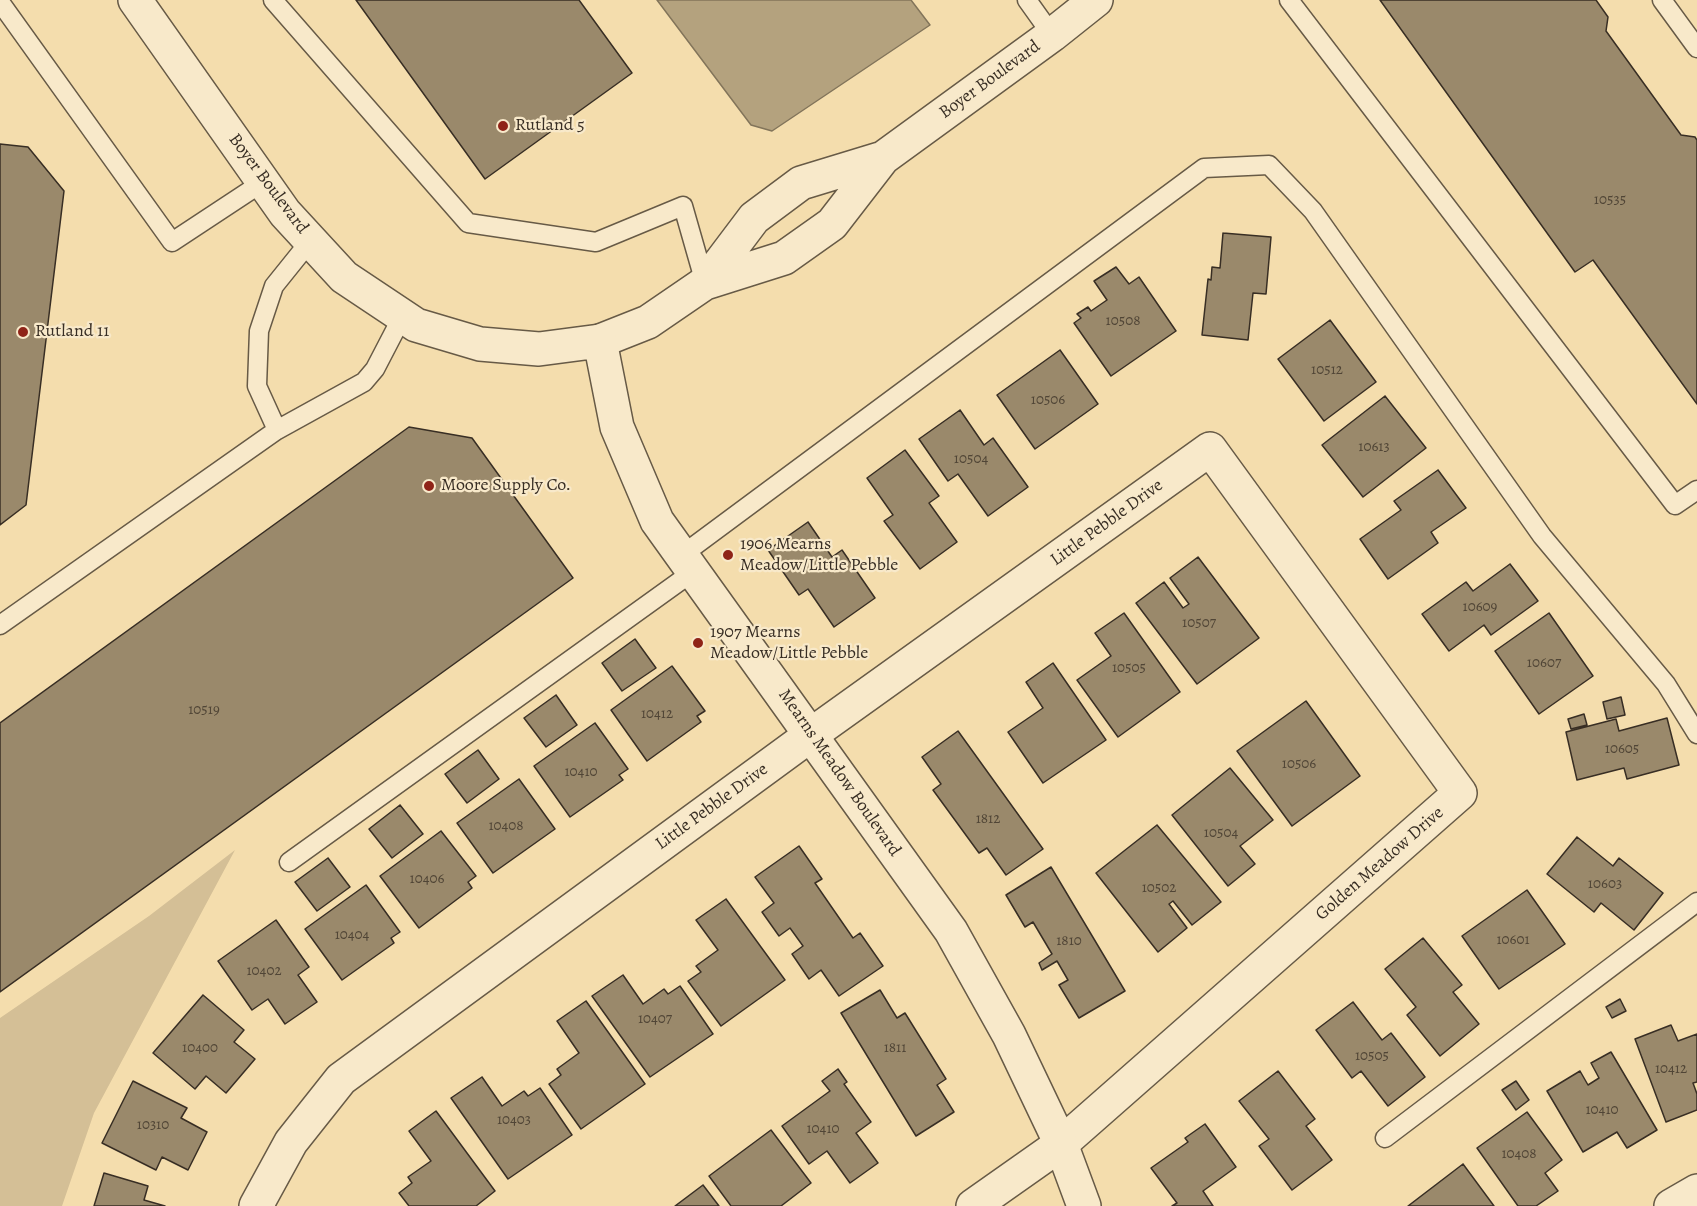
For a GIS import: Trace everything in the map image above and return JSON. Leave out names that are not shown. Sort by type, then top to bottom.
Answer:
[{"type":"street","name":"Boyer Boulevard","points":[[135,0],[285,213],[345,277],[416,325],[480,344],[539,349],[600,341],[648,322],[705,283],[783,258],[832,224],[883,158],[1052,35],[1096,0]]},
{"type":"street","name":"Boyer Boulevard","points":[[705,283],[754,218],[801,183],[883,158]]},
{"type":"street","name":"Mearns Meadow Boulevard","points":[[600,341],[617,427],[657,521],[812,734],[951,931],[1009,1035],[1061,1144],[1084,1206]]},
{"type":"street","name":"Little Pebble Drive","points":[[256,1206],[291,1142],[341,1079],[812,734],[1210,449]]},
{"type":"street","name":"Golden Meadow Drive","points":[[973,1206],[1061,1144],[1460,793],[1210,449]]},
{"type":"street","points":[[1671,1206],[1697,1191]]},
{"type":"lane","points":[[273,0],[468,223],[596,242],[683,206],[705,283]]},
{"type":"lane","points":[[1027,0],[1052,35]]},
{"type":"lane","points":[[1289,0],[1675,505],[1697,490]]},
{"type":"lane","points":[[1662,0],[1697,48]]},
{"type":"lane","points":[[0,2],[172,242],[263,182]]},
{"type":"lane","points":[[289,862],[688,563],[1204,168],[1269,165],[1313,211],[1542,536],[1666,684],[1697,734]]},
{"type":"lane","points":[[277,430],[257,386],[259,331],[274,286],[311,240]]},
{"type":"lane","points":[[0,625],[277,430],[364,382],[375,369],[402,316]]},
{"type":"lane","points":[[1385,1138],[1697,902]]},
{"type":"shaded area","points":[[657,0],[911,0],[930,25],[772,131],[751,125]]},
{"type":"shaded area","points":[[235,850],[94,1113],[62,1206],[0,1206],[0,1018],[149,916]]},
{"type":"building","name":"Rutland 5","points":[[356,0],[579,0],[632,73],[485,179]]},
{"type":"building","points":[[1380,0],[1596,0],[1608,17],[1606,31],[1681,135],[1695,137],[1697,140],[1697,404],[1593,260],[1575,272]]},
{"type":"building","name":"Rutland 11","points":[[0,144],[28,147],[64,191],[26,505],[0,525]]},
{"type":"building","points":[[1223,233],[1271,237],[1266,294],[1253,293],[1248,340],[1202,335],[1208,279],[1211,280],[1212,267],[1220,268]]},
{"type":"building","points":[[1116,267],[1129,284],[1139,277],[1176,331],[1111,376],[1074,323],[1081,318],[1077,314],[1088,307],[1091,311],[1107,300],[1094,281]]},
{"type":"building","points":[[1330,320],[1376,382],[1324,421],[1278,359]]},
{"type":"building","points":[[1060,350],[1098,404],[1035,449],[997,395]]},
{"type":"building","points":[[1385,396],[1426,448],[1363,497],[1322,445]]},
{"type":"building","points":[[960,410],[984,445],[993,438],[1028,487],[988,516],[958,474],[948,481],[919,439]]},
{"type":"building","points":[[409,427],[472,438],[573,578],[0,992],[0,723]]},
{"type":"building","points":[[905,450],[939,496],[929,503],[957,542],[920,569],[884,521],[893,515],[867,478]]},
{"type":"building","points":[[1438,470],[1466,508],[1431,532],[1438,543],[1388,579],[1360,539],[1401,510],[1394,501]]},
{"type":"building","points":[[808,522],[832,557],[842,550],[875,598],[834,627],[808,589],[799,595],[768,550]]},
{"type":"building","points":[[1198,557],[1259,638],[1197,684],[1136,603],[1164,582],[1183,608],[1189,604],[1170,578]]},
{"type":"building","points":[[1510,564],[1538,601],[1491,635],[1484,625],[1449,651],[1422,614],[1466,582],[1473,591]]},
{"type":"building","points":[[1124,613],[1180,692],[1118,737],[1077,680],[1111,656],[1095,633]]},
{"type":"building","points":[[1549,613],[1593,676],[1539,714],[1495,651]]},
{"type":"building","points":[[635,639],[656,668],[622,691],[602,663]]},
{"type":"building","points":[[1053,663],[1106,740],[1043,783],[1008,732],[1043,708],[1026,682]]},
{"type":"building","points":[[672,666],[705,711],[697,716],[701,722],[647,761],[611,710]]},
{"type":"building","points":[[556,695],[577,725],[546,747],[524,718]]},
{"type":"building","points":[[1621,697],[1625,715],[1607,719],[1603,702]]},
{"type":"building","points":[[1306,701],[1360,776],[1292,826],[1237,751]]},
{"type":"building","points":[[1584,714],[1587,725],[1571,729],[1568,719]]},
{"type":"building","points":[[1667,718],[1679,765],[1627,779],[1624,768],[1577,780],[1566,732],[1616,719],[1619,731]]},
{"type":"building","points":[[595,723],[628,769],[619,775],[623,780],[570,817],[534,766]]},
{"type":"building","points":[[958,731],[1043,849],[1006,875],[987,848],[979,853],[933,790],[941,784],[922,757]]},
{"type":"building","points":[[478,750],[499,779],[467,803],[445,774]]},
{"type":"building","points":[[1230,768],[1273,820],[1240,846],[1255,864],[1228,886],[1172,815]]},
{"type":"building","points":[[519,779],[555,829],[493,873],[457,823]]},
{"type":"building","points":[[400,805],[423,834],[392,858],[369,829]]},
{"type":"building","points":[[1157,825],[1221,902],[1192,925],[1173,901],[1169,904],[1187,928],[1158,952],[1096,873]]},
{"type":"building","points":[[441,831],[476,876],[468,882],[472,888],[419,928],[380,876]]},
{"type":"building","points":[[1577,837],[1613,866],[1619,858],[1663,893],[1634,930],[1601,903],[1594,912],[1547,874]]},
{"type":"building","points":[[799,846],[822,879],[815,883],[853,938],[860,933],[883,966],[839,996],[821,970],[809,979],[792,954],[803,946],[790,928],[779,936],[762,912],[774,903],[755,877]]},
{"type":"building","points":[[328,858],[350,887],[317,911],[295,882]]},
{"type":"building","points":[[1051,867],[1125,991],[1079,1018],[1059,985],[1068,980],[1057,961],[1042,970],[1039,963],[1052,954],[1033,922],[1025,927],[1006,895]]},
{"type":"building","points":[[366,885],[400,932],[391,938],[394,943],[342,980],[305,929]]},
{"type":"building","points":[[1527,890],[1565,944],[1499,989],[1462,936]]},
{"type":"building","points":[[726,899],[785,980],[721,1026],[688,981],[701,972],[696,966],[718,950],[696,920]]},
{"type":"building","points":[[276,920],[309,967],[298,975],[317,1002],[285,1024],[268,999],[252,1010],[218,961]]},
{"type":"building","points":[[1423,938],[1462,985],[1453,992],[1479,1024],[1440,1056],[1407,1015],[1416,1007],[1385,969]]},
{"type":"building","points":[[623,975],[643,1004],[664,989],[668,994],[680,986],[713,1034],[650,1077],[592,996]]},
{"type":"building","points":[[880,990],[897,1018],[905,1013],[946,1079],[937,1085],[954,1112],[916,1136],[841,1013]]},
{"type":"building","points":[[203,995],[244,1030],[234,1042],[255,1059],[226,1093],[206,1076],[195,1089],[153,1053]]},
{"type":"building","points":[[1620,999],[1626,1011],[1612,1018],[1606,1007]]},
{"type":"building","points":[[586,1001],[645,1084],[581,1129],[549,1084],[561,1075],[557,1069],[579,1053],[557,1021]]},
{"type":"building","points":[[1353,1002],[1382,1040],[1391,1033],[1425,1077],[1388,1106],[1361,1071],[1352,1078],[1316,1030]]},
{"type":"building","points":[[1671,1025],[1678,1041],[1697,1034],[1697,1082],[1693,1083],[1697,1094],[1697,1110],[1666,1122],[1635,1039]]},
{"type":"building","points":[[1611,1052],[1657,1130],[1627,1148],[1617,1132],[1583,1152],[1547,1091],[1580,1071],[1588,1085],[1599,1078],[1591,1063]]},
{"type":"building","points":[[838,1069],[847,1082],[844,1084],[871,1122],[856,1133],[878,1163],[850,1183],[827,1151],[809,1164],[782,1126],[830,1091],[822,1081]]},
{"type":"building","points":[[1278,1071],[1315,1119],[1306,1126],[1332,1160],[1292,1190],[1259,1146],[1269,1139],[1239,1101]]},
{"type":"building","points":[[482,1077],[502,1106],[524,1091],[528,1096],[540,1088],[572,1135],[508,1179],[451,1098]]},
{"type":"building","points":[[133,1081],[187,1108],[181,1118],[207,1132],[188,1170],[162,1157],[156,1170],[102,1143]]},
{"type":"building","points":[[1516,1081],[1529,1100],[1516,1110],[1502,1090]]},
{"type":"building","points":[[436,1111],[495,1191],[476,1206],[409,1206],[399,1193],[412,1183],[408,1177],[431,1161],[409,1131]]},
{"type":"building","points":[[1527,1112],[1562,1160],[1545,1173],[1558,1191],[1536,1206],[1518,1206],[1477,1148]]},
{"type":"building","points":[[1205,1124],[1236,1167],[1203,1191],[1213,1206],[1172,1206],[1177,1203],[1151,1168],[1188,1142],[1185,1138]]},
{"type":"building","points":[[771,1130],[811,1183],[781,1206],[731,1206],[709,1176]]},
{"type":"building","points":[[1463,1164],[1494,1206],[1408,1206]]},
{"type":"building","points":[[104,1173],[148,1186],[144,1200],[165,1206],[94,1206]]},
{"type":"building","points":[[703,1185],[719,1206],[675,1206]]},
{"type":"place","name":"Rutland 5","points":[[503,126]]},
{"type":"place","name":"Rutland 11","points":[[23,332]]},
{"type":"place","name":"Moore Supply Co.","points":[[429,486]]},
{"type":"place","name":"1906 Mearns Meadow/Little Pebble","points":[[728,555]]},
{"type":"place","name":"1907 Mearns Meadow/Little Pebble","points":[[698,643]]}]
